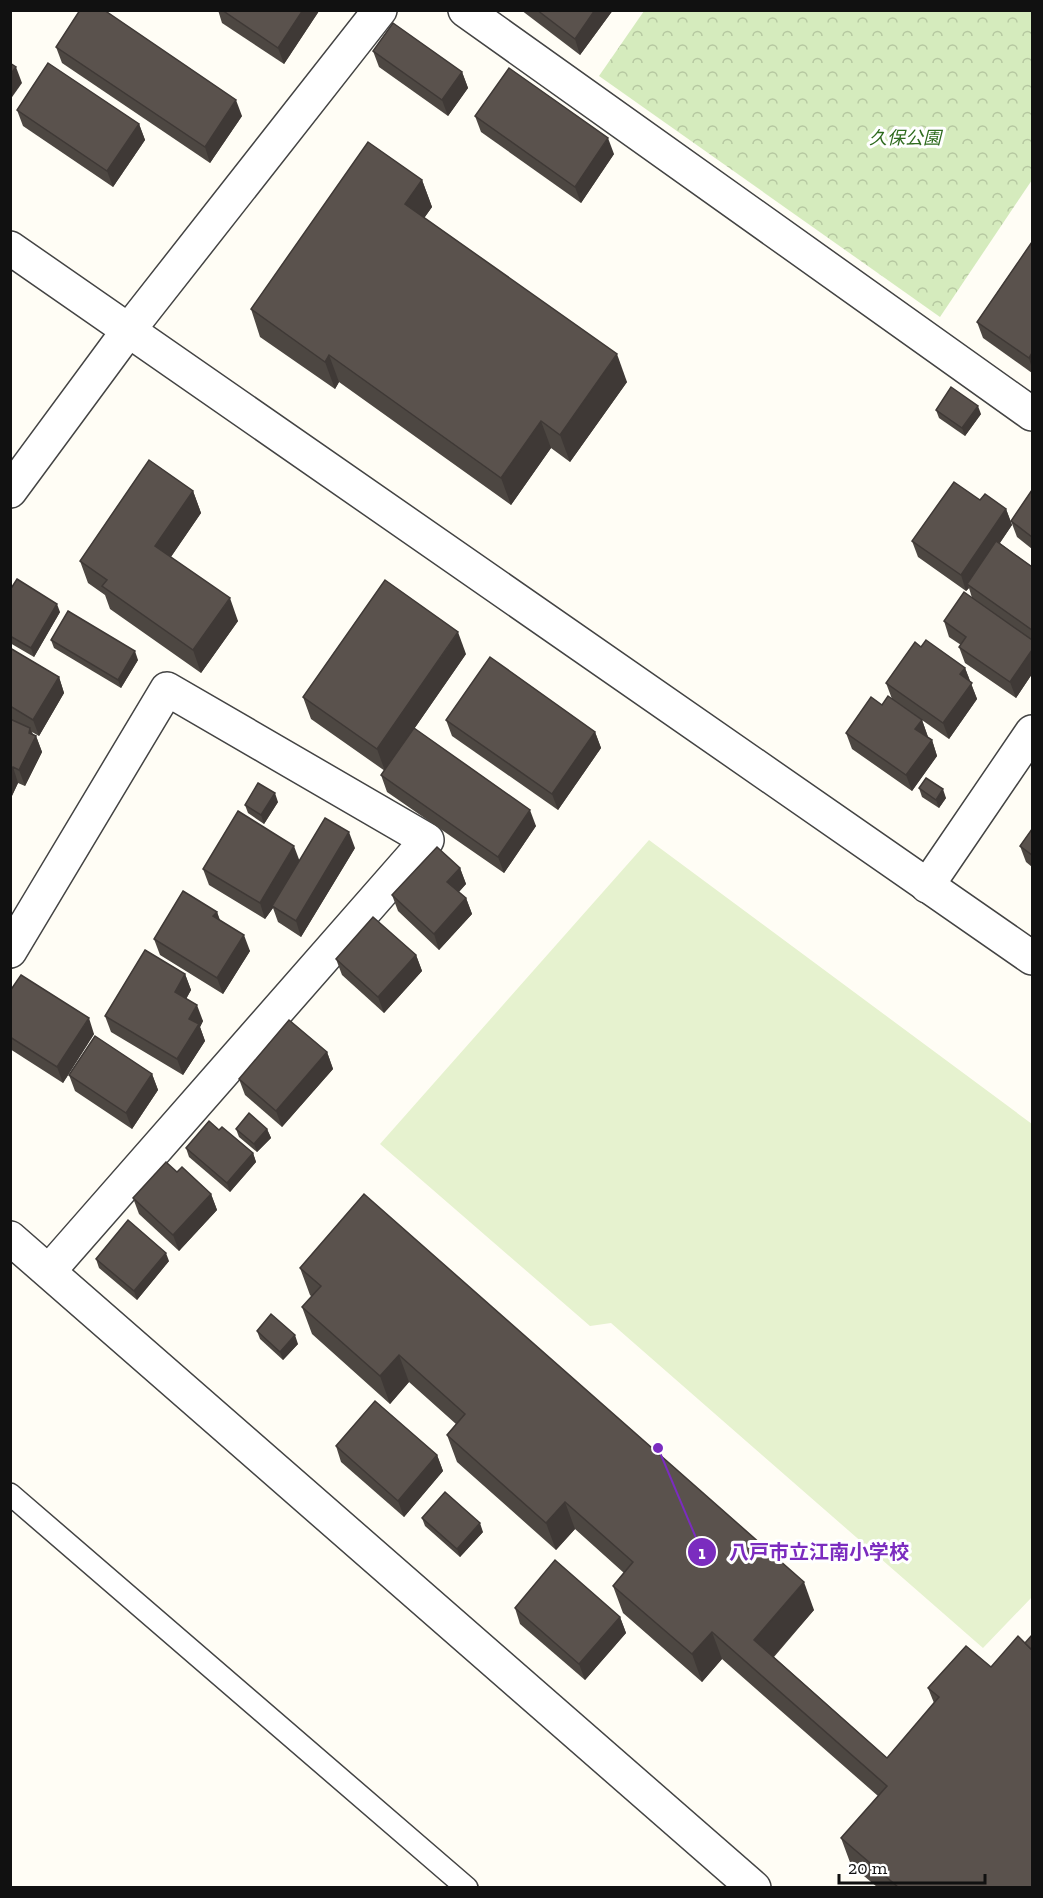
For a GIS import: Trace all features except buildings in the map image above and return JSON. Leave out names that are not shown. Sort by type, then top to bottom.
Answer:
[{"type":"street","points":[[10,491],[128,331],[380,10]]},
{"type":"street","points":[[465,10],[1032,414]]},
{"type":"street","points":[[10,248],[1032,958]]},
{"type":"street","points":[[10,951],[167,689],[427,840],[49,1271]]},
{"type":"street","points":[[927,886],[1032,732]]},
{"type":"street","points":[[10,1238],[754,1887]]},
{"type":"lane","points":[[10,1494],[467,1887]]},
{"type":"green space","name":"久保公園","points":[[644,11],[1032,11],[1032,180],[940,317],[599,76]]},
{"type":"green space","points":[[649,840],[1032,1124],[1032,1597],[983,1648],[611,1323],[590,1326],[380,1144]]},
{"type":"place","name":"八戸市立江南小学校","points":[[658,1448]]}]
